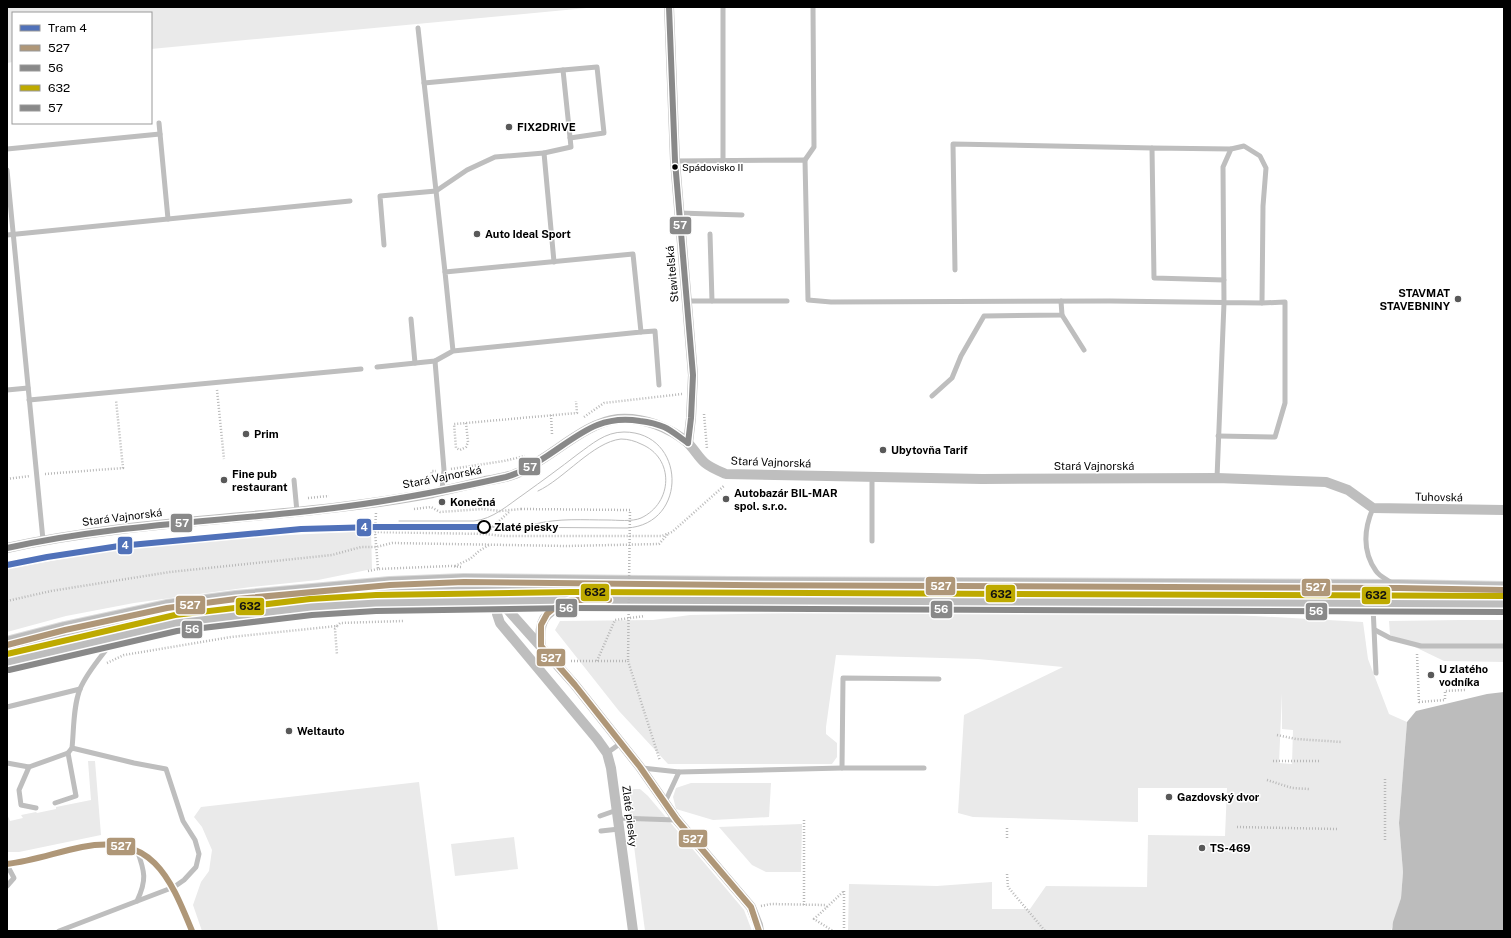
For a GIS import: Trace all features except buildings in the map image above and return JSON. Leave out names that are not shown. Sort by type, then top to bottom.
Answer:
[{"type":"main road","points":[[7,644],[132,615],[195,604],[466,575],[550,583],[779,586],[1399,588],[1504,590]]},
{"type":"main road","points":[[7,662],[116,636],[197,620],[310,606],[376,602],[571,600],[1504,604]]},
{"type":"street","name":"Staviteľská","points":[[669,7],[675,161],[693,375],[688,443]]},
{"type":"street","name":"Stará Vajnorská","points":[[7,548],[43,540],[143,526],[297,512],[367,503],[442,490],[514,475],[536,463],[591,427],[603,422],[617,419],[629,419],[664,427],[688,443],[706,464],[726,474],[982,479],[1217,478],[1326,482],[1348,490],[1373,508]]},
{"type":"street","name":"Tuhovská","points":[[1373,508],[1504,510]]},
{"type":"street","name":"Zlaté piesky","points":[[466,575],[486,592],[500,601],[575,685],[640,767],[677,820],[751,907],[759,931]]},
{"type":"street","points":[[500,601],[513,594],[550,583]]},
{"type":"street","points":[[541,646],[540,630],[544,618],[553,609],[571,600]]},
{"type":"street","name":"Zlaté piesky","points":[[500,601],[497,614],[500,623],[577,714],[606,753],[611,768],[631,928]]},
{"type":"lane","points":[[723,7],[723,160]]},
{"type":"lane","points":[[813,7],[814,147],[805,160],[808,300],[831,302],[1284,302],[1286,403],[1275,437],[1218,436]]},
{"type":"lane","points":[[418,28],[453,351]]},
{"type":"lane","points":[[424,83],[597,67],[604,134],[570,138]]},
{"type":"lane","points":[[384,245],[380,196],[436,191],[468,170],[495,157],[544,153],[571,147],[563,70]]},
{"type":"lane","points":[[159,123],[168,219]]},
{"type":"lane","points":[[7,149],[160,134]]},
{"type":"lane","points":[[955,270],[953,144],[1231,149],[1244,146],[1260,156],[1266,168],[1263,206],[1262,303]]},
{"type":"lane","points":[[1152,148],[1154,278],[1224,280]]},
{"type":"lane","points":[[1217,478],[1224,303],[1223,166],[1231,149]]},
{"type":"lane","points":[[544,153],[554,262]]},
{"type":"lane","points":[[675,161],[805,160]]},
{"type":"lane","points":[[7,170],[43,540]]},
{"type":"lane","points":[[7,235],[350,201]]},
{"type":"lane","points":[[679,213],[742,215]]},
{"type":"lane","points":[[710,234],[712,301]]},
{"type":"lane","points":[[445,272],[633,254],[641,332]]},
{"type":"lane","points":[[686,301],[787,301]]},
{"type":"lane","points":[[1061,301],[1062,315],[1084,350]]},
{"type":"lane","points":[[932,396],[952,378],[961,356],[984,316],[1062,315]]},
{"type":"lane","points":[[411,319],[415,363]]},
{"type":"lane","points":[[376,367],[435,361],[453,351],[654,331],[659,385]]},
{"type":"lane","points":[[435,361],[444,470],[442,490]]},
{"type":"lane","points":[[29,400],[361,368]]},
{"type":"lane","points":[[7,390],[28,388]]},
{"type":"lane","points":[[872,477],[872,541]]},
{"type":"lane","points":[[294,480],[297,512]]},
{"type":"lane","points":[[1373,508],[1367,521],[1365,541],[1368,554],[1376,572],[1399,588]]},
{"type":"lane","points":[[1372,603],[1375,630],[1376,673]]},
{"type":"lane","points":[[1375,630],[1390,638],[1421,646],[1504,646]]},
{"type":"lane","points":[[7,763],[29,767],[68,753],[72,748],[76,704],[80,689],[90,671],[116,636]]},
{"type":"lane","points":[[842,768],[843,678],[939,679]]},
{"type":"lane","points":[[7,707],[80,689]]},
{"type":"lane","points":[[606,753],[620,743]]},
{"type":"lane","points":[[59,931],[174,887],[184,880],[196,867],[199,854],[195,840],[183,821],[166,769],[72,748]]},
{"type":"lane","points":[[55,803],[76,796],[68,753]]},
{"type":"lane","points":[[29,767],[20,790],[21,805],[36,808]]},
{"type":"lane","points":[[640,767],[679,772],[842,768],[924,768]]},
{"type":"lane","points":[[665,803],[679,772]]},
{"type":"lane","points":[[600,816],[617,814],[677,820]]},
{"type":"lane","points":[[601,830],[619,828]]},
{"type":"lane","points":[[7,886],[14,878],[7,865],[95,845],[116,844],[137,850],[154,861],[165,873],[174,887],[192,931]]},
{"type":"lane","points":[[137,850],[144,868],[144,887],[137,901]]},
{"type":"path","points":[[217,382],[224,459]]},
{"type":"path","points":[[7,479],[36,475],[123,468],[115,392]]},
{"type":"path","points":[[579,421],[604,403],[692,393]]},
{"type":"path","points":[[466,423],[468,442],[466,447],[460,450],[456,448],[454,424],[577,413],[576,401]]},
{"type":"path","points":[[703,408],[707,452]]},
{"type":"path","points":[[551,415],[552,434]]},
{"type":"path","points":[[419,484],[425,483],[431,478],[432,471],[504,461],[529,455]]},
{"type":"path","points":[[375,532],[485,534],[503,536],[662,536],[672,532],[722,487],[742,474]]},
{"type":"path","points":[[296,500],[336,495]]},
{"type":"path","points":[[408,510],[431,507],[440,512],[483,509],[510,511],[630,510],[628,661],[660,761]]},
{"type":"path","points":[[485,534],[510,511]]},
{"type":"path","points":[[376,513],[375,532],[378,570],[454,566],[470,559],[489,544]]},
{"type":"path","points":[[7,602],[51,591],[170,572],[332,555],[361,547],[376,547],[392,543],[567,546],[659,544],[668,534]]},
{"type":"path","points":[[454,566],[466,575]]},
{"type":"path","points":[[90,671],[124,655],[231,637],[337,626],[340,623],[404,620]]},
{"type":"path","points":[[597,661],[615,620]]},
{"type":"path","points":[[337,626],[335,629],[337,655]]},
{"type":"path","points":[[571,661],[628,661]]},
{"type":"path","points":[[1418,662],[1419,702],[1445,700],[1445,691],[1465,690]]},
{"type":"path","points":[[1277,735],[1296,739],[1342,742]]},
{"type":"path","points":[[1273,761],[1319,761]]},
{"type":"path","points":[[1385,779],[1385,841]]},
{"type":"path","points":[[1267,780],[1292,788],[1309,789]]},
{"type":"path","points":[[804,819],[804,905]]},
{"type":"path","points":[[1237,827],[1337,829]]},
{"type":"path","points":[[1007,828],[1007,838]]},
{"type":"path","points":[[1007,874],[1008,887],[1045,931]]},
{"type":"path","points":[[833,931],[814,919],[844,891],[844,931]]},
{"type":"path","points":[[751,907],[771,904],[827,907]]},
{"type":"shaded area","points":[[7,7],[597,7],[152,49],[152,12],[12,12],[12,62],[7,63]]},
{"type":"shaded area","points":[[371,531],[372,569],[318,580],[251,587],[134,603],[66,616],[7,632],[7,569],[116,549],[250,537]]},
{"type":"shaded area","points":[[1094,607],[1363,622],[1368,659],[1389,714],[1407,722],[1399,823],[1403,872],[1401,898],[1391,931],[848,931],[849,884],[937,886],[992,882],[992,909],[1030,909],[1046,886],[1147,887],[1148,835],[1225,836],[1227,788],[1138,788],[1138,822],[973,817],[958,813],[964,715],[1063,667],[978,659],[836,655],[826,727],[826,734],[837,743],[837,757],[832,764],[668,764],[619,711],[555,630],[560,621],[653,620],[690,615]],"holes":[[[1282,693],[1282,729],[1293,730],[1292,764],[1279,763]]]},
{"type":"shaded area","points":[[1504,620],[1504,662],[1444,661],[1390,635],[1389,621]]},
{"type":"shaded area","points":[[1504,692],[1504,931],[1392,931],[1393,922],[1401,898],[1403,872],[1399,823],[1407,722],[1416,711],[1487,694]]},
{"type":"shaded area","points":[[88,761],[95,761],[101,835],[19,852],[7,852],[7,814],[10,821],[23,818],[21,815],[56,809],[56,807],[91,800]]},
{"type":"shaded area","points":[[419,782],[438,931],[202,931],[193,905],[201,882],[209,871],[212,850],[202,827],[194,817],[201,807]]},
{"type":"shaded area","points":[[691,783],[771,783],[769,817],[713,820],[676,809],[673,797],[676,788]]},
{"type":"shaded area","points":[[634,789],[640,789],[648,796],[744,910],[752,931],[645,931],[628,800],[631,791]]},
{"type":"shaded area","points":[[802,824],[801,872],[766,872],[752,865],[719,827]]},
{"type":"shaded area","points":[[514,837],[518,869],[455,876],[451,844]]},
{"type":"tram line","points":[[399,521],[481,520],[506,507],[594,443],[611,434],[624,432],[644,436],[659,446],[669,461],[672,478],[670,496],[661,511],[647,523],[627,528],[484,527]]},
{"type":"tram line","points":[[535,524],[562,520],[629,520],[641,518],[652,511],[659,502],[664,492],[666,481],[660,459],[652,451],[636,442],[621,439],[600,447],[538,491]]},
{"type":"tram line","name":"4","points":[[7,565],[119,546],[301,529],[484,527]]},
{"type":"transit line","name":"57","points":[[669,7],[675,161],[693,375],[688,443]]},
{"type":"transit line","name":"57","points":[[7,548],[45,540],[123,529],[341,507],[459,487],[506,477],[517,473],[538,462],[590,428],[601,423],[613,421],[640,421],[658,425],[670,430],[688,443]]},
{"type":"transit line","name":"527","points":[[7,645],[65,630],[167,608],[236,599],[390,585],[464,582],[1504,590]]},
{"type":"transit line","name":"632","points":[[7,654],[175,615],[310,599],[376,595],[571,592],[1504,596]]},
{"type":"transit line","name":"527","points":[[609,600],[571,600],[553,609],[547,614],[541,625],[541,646],[575,685],[640,767],[677,820],[751,907],[759,931]]},
{"type":"transit line","name":"56","points":[[9,670],[177,631],[312,615],[376,611],[571,608],[1504,612]]},
{"type":"transit line","name":"527","points":[[7,864],[26,861],[82,847],[106,845],[125,847],[142,853],[155,863],[166,876],[184,911],[192,931]]},
{"type":"place","name":"FIX2DRIVE","points":[[509,127]]},
{"type":"place","name":"Spádovisko II","points":[[675,167]]},
{"type":"place","name":"Auto Ideal Sport","points":[[477,234]]},
{"type":"place","name":"STAVMAT STAVEBNINY","points":[[1458,299]]},
{"type":"place","name":"Prim","points":[[246,434]]},
{"type":"place","name":"Ubytovňa Tarif","points":[[883,450]]},
{"type":"place","name":"Fine pub restaurant","points":[[224,480]]},
{"type":"place","name":"Autobazár BIL-MAR spol. s.r.o.","points":[[726,499]]},
{"type":"place","name":"Konečná","points":[[442,502]]},
{"type":"place","name":"Zlaté piesky","points":[[484,527]]},
{"type":"place","name":"U zlatého vodníka","points":[[1431,675]]},
{"type":"place","name":"Weltauto","points":[[289,731]]},
{"type":"place","name":"Gazdovský dvor","points":[[1169,797]]},
{"type":"place","name":"TS-469","points":[[1202,848]]}]
